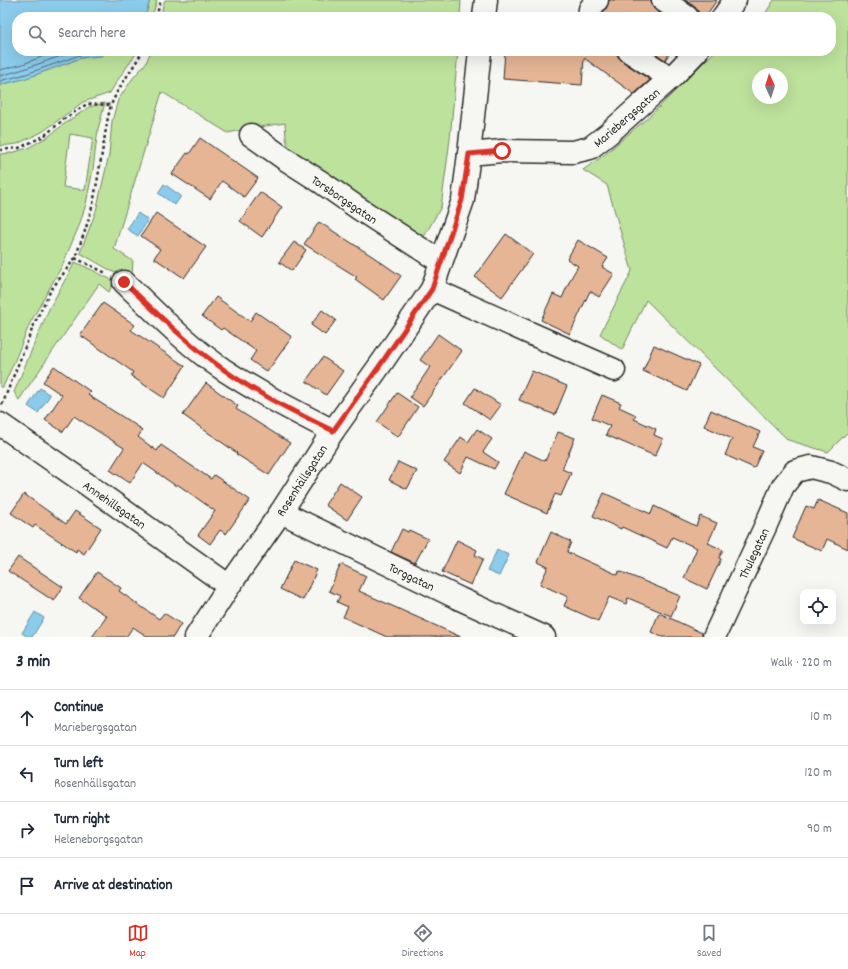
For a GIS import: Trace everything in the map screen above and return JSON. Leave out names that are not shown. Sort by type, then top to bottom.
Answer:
[{"type":"street","points":[[485,12],[486,0]]},
{"type":"street","points":[[590,12],[590,9],[597,0]]},
{"type":"street","points":[[663,0],[680,12]]},
{"type":"street","points":[[727,12],[735,0]]},
{"type":"street","name":"Rosenhällsgatan","points":[[196,637],[281,512],[333,431],[432,289],[462,200],[469,154],[479,56]]},
{"type":"street","points":[[637,56],[670,78]]},
{"type":"street","name":"Mariebergsgatan","points":[[469,154],[502,151],[572,152],[590,148],[608,134],[692,56]]},
{"type":"street","name":"Torsborgsgatan","points":[[251,134],[285,159],[441,262]]},
{"type":"street","points":[[124,282],[196,349],[224,370],[271,399],[333,431]]},
{"type":"street","points":[[432,289],[614,370]]},
{"type":"street","name":"Annehillsgatan","points":[[0,424],[230,586]]},
{"type":"street","name":"Thulegatan","points":[[714,637],[782,486],[795,471],[811,467],[831,472],[848,480]]},
{"type":"street","name":"Torggatan","points":[[281,512],[544,637]]},
{"type":"path","points":[[157,12],[161,0]]},
{"type":"path","points":[[0,411],[35,322],[51,290],[75,258],[93,204],[111,106],[117,92],[140,56]]},
{"type":"path","points":[[0,150],[19,148],[44,136],[64,119],[87,104],[111,106]]},
{"type":"path","points":[[75,258],[124,282]]},
{"type":"green space","points":[[150,0],[157,0],[153,12],[146,12]]},
{"type":"green space","points":[[165,0],[461,0],[460,12],[162,12]]},
{"type":"green space","points":[[774,0],[848,0],[848,432],[828,452],[788,440],[646,300],[622,350],[600,334],[632,271],[607,185],[583,170],[604,155],[652,114],[710,56],[836,56],[836,12],[766,12]]},
{"type":"green space","points":[[100,56],[134,56],[110,93],[83,102],[42,132],[17,144],[0,146],[0,85],[27,78],[81,58]]},
{"type":"green space","points":[[149,56],[458,56],[450,139],[441,207],[421,242],[290,154],[286,138],[285,123],[228,133],[162,92],[114,249],[133,261],[132,274],[124,278],[80,253],[96,211],[109,155],[112,121],[118,100],[133,78],[146,63]]},
{"type":"green space","points":[[105,103],[98,129],[93,169],[86,204],[79,226],[62,266],[30,323],[3,387],[0,387],[0,154],[11,153],[28,148],[49,136],[89,107]],"holes":[[[70,134],[93,138],[85,190],[63,187]]]},
{"type":"green space","points":[[75,262],[114,281],[109,292],[99,284],[19,400],[14,392],[49,309]]},
{"type":"water","points":[[0,0],[150,0],[146,12],[12,12],[12,56],[100,56],[81,58],[27,78],[0,85]]},
{"type":"water","points":[[164,184],[181,196],[175,205],[158,193]]},
{"type":"water","points":[[138,213],[148,220],[138,236],[127,229]]},
{"type":"water","points":[[40,388],[50,395],[38,413],[28,406]]},
{"type":"water","points":[[497,550],[509,555],[499,576],[487,571]]},
{"type":"water","points":[[35,612],[44,618],[32,637],[28,637],[22,633]]},
{"type":"building","points":[[609,0],[651,0],[652,6],[658,12],[603,12]]},
{"type":"building","points":[[685,0],[717,0],[709,12],[698,12],[695,7]]},
{"type":"building","points":[[505,56],[618,56],[622,61],[650,80],[634,94],[584,58],[582,85],[503,79]]},
{"type":"building","points":[[659,56],[668,56],[665,60]]},
{"type":"building","points":[[200,138],[258,178],[244,197],[222,181],[210,199],[172,174]]},
{"type":"building","points":[[260,192],[282,207],[262,237],[240,221]]},
{"type":"building","points":[[156,213],[206,247],[184,278],[154,258],[160,249],[141,236]]},
{"type":"building","points":[[319,222],[401,276],[384,300],[355,279],[357,277],[304,244]]},
{"type":"building","points":[[506,234],[533,254],[502,297],[475,277]]},
{"type":"building","points":[[578,240],[608,258],[602,267],[614,274],[599,297],[590,291],[570,334],[541,320],[553,294],[562,298],[578,266],[567,259]]},
{"type":"building","points":[[294,242],[306,250],[292,271],[279,262]]},
{"type":"building","points":[[216,297],[250,321],[256,312],[292,337],[267,372],[250,360],[256,351],[223,328],[221,330],[202,316]]},
{"type":"building","points":[[103,303],[135,325],[131,330],[185,366],[164,398],[131,376],[133,372],[80,335]]},
{"type":"building","points":[[322,310],[336,320],[325,335],[311,325]]},
{"type":"building","points":[[438,334],[462,351],[423,406],[410,397],[430,367],[420,360]]},
{"type":"building","points":[[654,345],[699,365],[687,391],[643,371]]},
{"type":"building","points":[[323,357],[343,371],[326,395],[306,381]]},
{"type":"building","points":[[54,366],[91,392],[88,395],[140,428],[139,429],[142,431],[138,437],[157,451],[161,445],[211,479],[214,475],[250,500],[226,534],[220,530],[210,544],[198,535],[215,511],[177,484],[176,486],[143,463],[130,483],[110,470],[124,448],[74,416],[63,432],[45,420],[62,395],[43,382]]},
{"type":"building","points":[[532,371],[567,386],[555,415],[519,400]]},
{"type":"building","points":[[206,383],[238,406],[236,409],[290,443],[269,475],[236,454],[237,453],[183,415]]},
{"type":"building","points":[[475,388],[501,405],[490,420],[465,403]]},
{"type":"building","points":[[397,393],[418,407],[398,437],[377,422]]},
{"type":"building","points":[[602,395],[621,403],[619,407],[636,415],[634,419],[656,429],[654,435],[663,439],[655,456],[606,435],[610,426],[592,418]]},
{"type":"building","points":[[711,410],[760,432],[753,447],[762,451],[754,468],[725,455],[732,439],[704,426]]},
{"type":"building","points":[[477,429],[492,439],[483,452],[498,462],[494,469],[468,457],[460,473],[444,462],[461,437],[468,442]]},
{"type":"building","points":[[558,432],[575,438],[562,469],[571,473],[561,496],[555,494],[547,513],[504,494],[524,451],[545,461]]},
{"type":"building","points":[[398,462],[417,471],[407,489],[389,480]]},
{"type":"building","points":[[340,482],[362,497],[347,520],[325,505]]},
{"type":"building","points":[[604,493],[651,514],[654,506],[696,526],[700,516],[717,523],[708,543],[723,550],[719,558],[721,559],[707,589],[684,578],[697,548],[672,537],[667,548],[622,527],[621,529],[593,516]]},
{"type":"building","points":[[24,494],[66,524],[75,511],[101,528],[84,554],[77,549],[76,552],[35,525],[33,528],[11,513]]},
{"type":"building","points":[[818,500],[848,513],[848,549],[827,539],[822,551],[792,538],[806,506],[814,509]]},
{"type":"building","points":[[402,529],[408,532],[409,530],[428,539],[415,563],[391,552]]},
{"type":"building","points":[[551,532],[571,542],[567,552],[618,575],[619,571],[680,596],[671,616],[628,598],[626,604],[609,597],[598,621],[564,606],[568,597],[540,584],[548,567],[538,562]]},
{"type":"building","points":[[457,540],[477,550],[475,555],[483,559],[471,585],[442,572]]},
{"type":"building","points":[[18,557],[63,587],[54,601],[8,571]]},
{"type":"building","points":[[294,560],[317,570],[303,600],[280,589]]},
{"type":"building","points":[[341,564],[366,576],[359,591],[461,637],[387,637],[343,617],[348,607],[337,602],[340,596],[329,591]]},
{"type":"building","points":[[97,572],[121,588],[119,591],[159,619],[164,613],[181,624],[173,637],[148,637],[133,627],[126,637],[92,637],[107,616],[79,598]]},
{"type":"building","points":[[659,613],[702,633],[702,637],[662,637],[651,632]]},
{"type":"route","points":[[124,282],[196,349],[224,370],[271,399],[333,431],[432,289],[462,200],[469,154],[502,151]]}]
